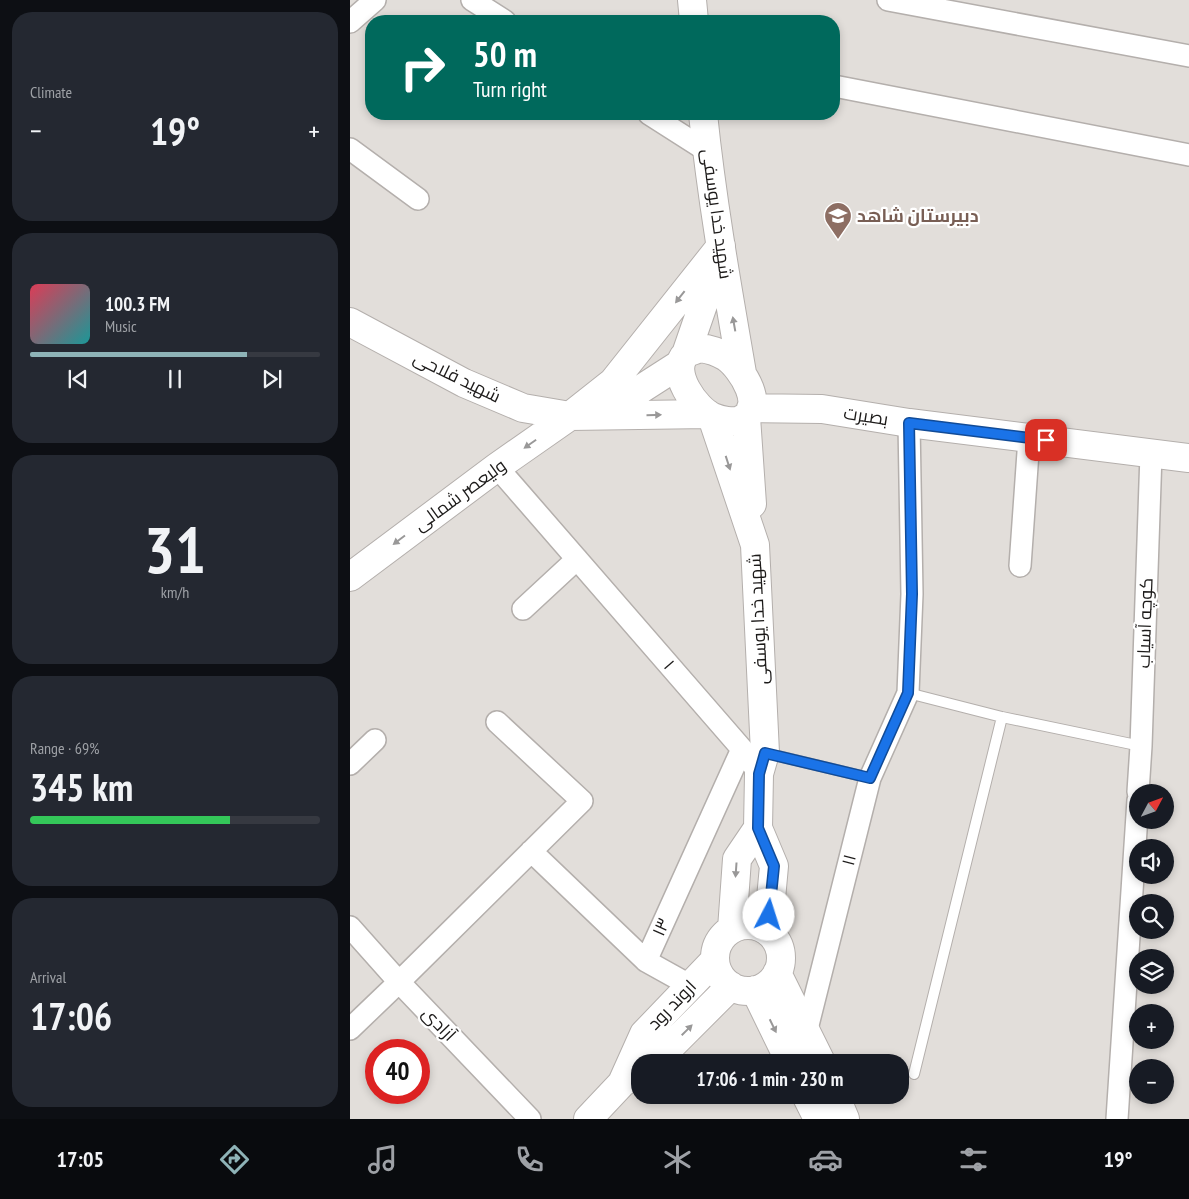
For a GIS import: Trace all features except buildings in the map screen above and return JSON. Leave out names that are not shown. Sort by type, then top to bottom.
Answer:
[{"type":"street","points":[[350,22],[375,0]]},
{"type":"street","points":[[472,0],[496,15]]},
{"type":"street","points":[[692,0],[693,15]]},
{"type":"street","points":[[888,0],[1189,56]]},
{"type":"street","points":[[840,87],[1189,155]]},
{"type":"street","points":[[658,120],[707,151]]},
{"type":"street","name":"شهید خدا یوسفی","points":[[704,120],[721,246],[743,375]]},
{"type":"street","points":[[350,150],[418,199]]},
{"type":"street","points":[[721,246],[704,302],[683,359],[681,377],[688,394],[710,416],[737,421],[749,413]]},
{"type":"street","points":[[570,416],[613,382],[721,246]]},
{"type":"street","name":"شهید فلاحی","points":[[350,322],[464,383],[523,408],[570,416],[710,416]]},
{"type":"street","points":[[570,416],[627,398],[700,348],[710,350],[726,358],[743,375],[822,409]]},
{"type":"street","points":[[743,375],[752,397],[749,413],[755,545]]},
{"type":"street","name":"بصیرت","points":[[749,413],[822,409],[909,423],[1189,458]]},
{"type":"street","name":"ولیعصر شمالی","points":[[350,577],[497,467],[570,416]]},
{"type":"street","name":"شهید خدا یوسفی","points":[[710,416],[755,545],[755,759],[758,828],[774,866],[768,931]]},
{"type":"street","points":[[908,693],[912,594],[909,423]]},
{"type":"street","points":[[1020,566],[1029,438]]},
{"type":"street","name":"کوچه آسیاب","points":[[1139,784],[1151,454]]},
{"type":"street","name":"۱","points":[[497,467],[755,759]]},
{"type":"street","points":[[524,609],[577,559]]},
{"type":"street","name":"۱۱","points":[[806,1032],[870,778],[908,693]]},
{"type":"street","points":[[350,1029],[582,801],[496,722]]},
{"type":"street","points":[[350,764],[375,740]]},
{"type":"street","name":"۱۳","points":[[530,852],[646,961],[755,759]]},
{"type":"street","points":[[732,929],[737,858],[758,828]]},
{"type":"street","points":[[1117,1119],[1136,829]]},
{"type":"street","points":[[750,925],[760,927],[768,931],[774,938],[779,946],[781,955],[777,973],[772,981],[764,986],[743,988],[723,979],[718,970],[716,951],[719,942],[732,929],[750,925]]},
{"type":"street","name":"آزادی","points":[[350,927],[399,982],[530,1119]]},
{"type":"street","name":"اروند رود","points":[[638,1054],[644,1034],[716,960]]},
{"type":"street","points":[[646,961],[690,986]]},
{"type":"street","points":[[777,973],[817,1054]]},
{"type":"street","points":[[743,988],[785,1054]]},
{"type":"street","name":"اروند رود","points":[[661,1054],[743,988]]},
{"type":"street","name":"اروند رود","points":[[588,1119],[631,1076]]},
{"type":"street","points":[[810,1104],[818,1119]]},
{"type":"street","points":[[839,1104],[846,1119]]},
{"type":"lane","points":[[908,693],[1002,717],[1141,746]]},
{"type":"lane","points":[[914,1074],[1002,717]]},
{"type":"lane","points":[[755,759],[870,778]]},
{"type":"place","name":"دبیرستان شاهد","points":[[838,240]]},
{"type":"route","points":[[769,915],[774,866],[758,828],[759,774],[765,753],[870,778],[908,693],[912,594],[909,423],[1046,440]]}]
